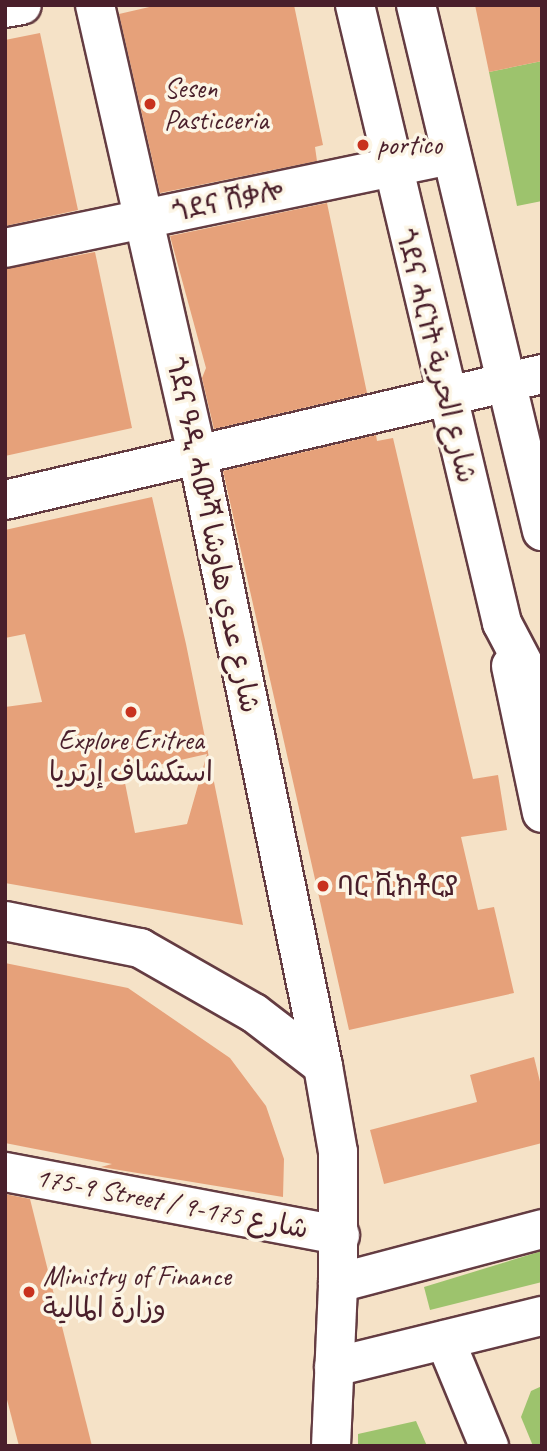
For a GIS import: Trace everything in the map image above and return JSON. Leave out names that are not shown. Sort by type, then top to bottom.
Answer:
[{"type":"main road","points":[[5,8],[22,5]]},
{"type":"main road","name":"ጎደና ዓዲ ሓውሻ شارع عدي هاوشا","points":[[94,5],[198,457],[323,1066],[338,1152],[340,1235],[331,1446]]},
{"type":"main road","name":"ጎደና ሓርነት شارع الحرية","points":[[355,5],[390,168],[502,623],[542,699]]},
{"type":"main road","name":"ጎደና ሓርነት شارع الحرية","points":[[416,5],[501,383],[542,531]]},
{"type":"main road","name":"ጎደና ሸቃሎ","points":[[5,248],[450,155]]},
{"type":"main road","points":[[5,500],[198,457],[542,374]]},
{"type":"main road","points":[[502,623],[542,813]]},
{"type":"main road","points":[[5,920],[139,948],[275,1027],[323,1066]]},
{"type":"main road","name":"175-9 Street / شارع 175-9","points":[[5,1171],[340,1235]]},
{"type":"main road","points":[[338,1283],[542,1229]]},
{"type":"main road","points":[[334,1367],[542,1316]]},
{"type":"main road","points":[[445,1340],[489,1446]]},
{"type":"green space","points":[[542,61],[542,201],[517,206],[489,72]]},
{"type":"green space","points":[[542,1251],[542,1282],[430,1310],[424,1287]]},
{"type":"green space","points":[[542,1386],[542,1446],[533,1446],[521,1417],[531,1391]]},
{"type":"green space","points":[[416,1421],[427,1446],[358,1446],[358,1434]]},
{"type":"building","points":[[158,5],[294,5],[323,145],[315,147],[317,161],[160,193],[119,14]]},
{"type":"building","points":[[475,5],[542,5],[542,61],[489,72]]},
{"type":"building","points":[[40,33],[78,210],[5,226],[5,40]]},
{"type":"building","points":[[327,203],[367,393],[214,429],[202,378],[206,368],[170,236]]},
{"type":"building","points":[[95,252],[132,428],[5,456],[5,269]]},
{"type":"building","points":[[376,435],[377,441],[393,438],[473,779],[498,775],[507,830],[461,837],[478,910],[494,907],[514,993],[349,1030],[223,471]]},
{"type":"building","points":[[152,497],[186,644],[243,925],[5,883],[5,707],[42,702],[25,634],[5,638],[5,530]],"holes":[[[207,754],[187,824],[135,833],[123,773]]]},
{"type":"building","points":[[5,963],[128,988],[230,1058],[266,1106],[284,1159],[283,1197],[101,1167],[112,1164],[5,1143]]},
{"type":"building","points":[[534,1057],[542,1090],[542,1143],[384,1184],[370,1130],[477,1102],[470,1075]]},
{"type":"building","name":"Ministry of Finance وزارة المالية","points":[[5,1194],[30,1199],[92,1446],[19,1446],[5,1392]]},
{"type":"place","name":"Sesen Pasticceria","points":[[150,104]]},
{"type":"place","name":"portico","points":[[363,145]]},
{"type":"place","name":"Explore Eritrea استكشاف إرتريا","points":[[131,712]]},
{"type":"place","name":"ባር ቪክቶርያ","points":[[323,886]]},
{"type":"place","name":"Ministry of Finance وزارة المالية","points":[[29,1292]]}]
